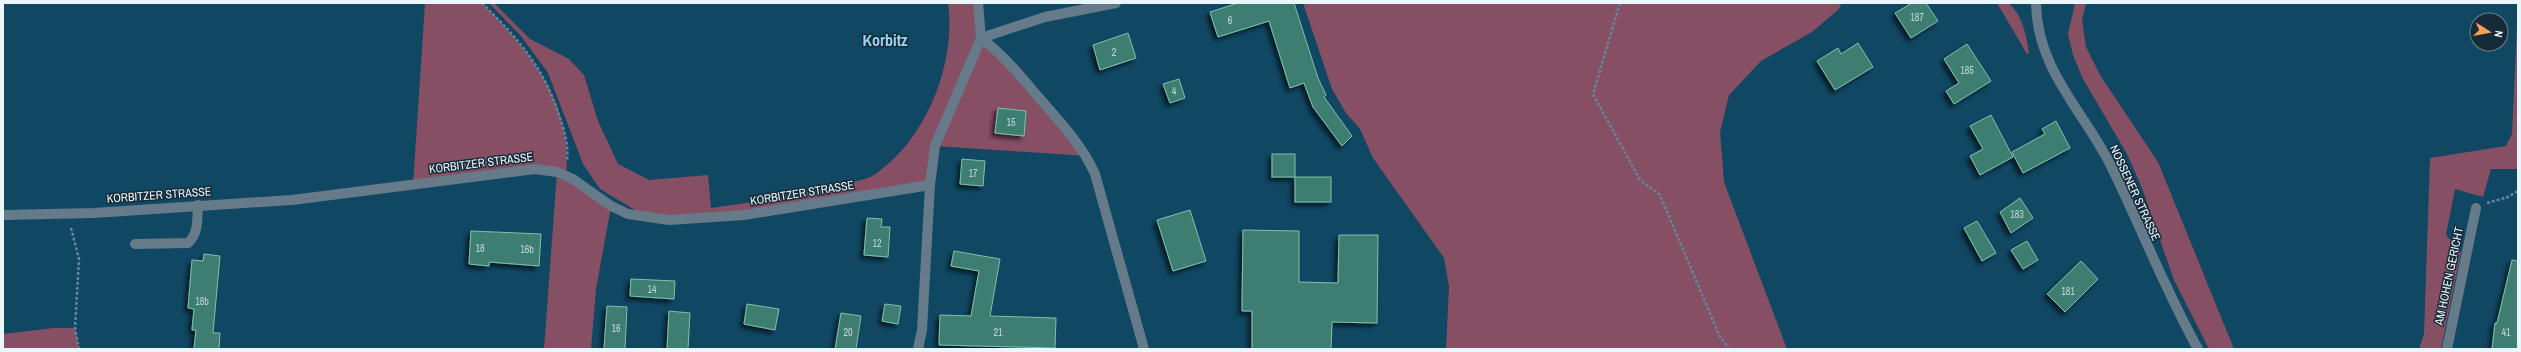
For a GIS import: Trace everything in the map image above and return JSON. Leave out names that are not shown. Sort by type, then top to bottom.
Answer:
[{"type":"street","points":[[918,349],[922,330],[930,185],[935,146],[981,38],[978,3]]},
{"type":"street","points":[[981,38],[1045,17],[1116,3]]},
{"type":"street","name":"NOSSENER STRASSE","points":[[2036,3],[2039,38],[2050,67],[2110,164],[2147,248],[2198,349]]},
{"type":"street","points":[[981,38],[1002,54],[1074,138],[1087,156],[1095,174],[1144,349]]},
{"type":"street","name":"KORBITZER STRASSE","points":[[3,215],[69,213],[292,200],[535,169],[566,175],[576,180],[611,206],[622,212],[648,218],[669,220],[744,215],[930,185]]},
{"type":"street","points":[[135,244],[188,243],[194,238],[197,230],[198,205]]},
{"type":"street","name":"AM HOHEN GERICHT","points":[[2447,349],[2476,208]]},
{"type":"path","points":[[482,3],[530,55],[550,88],[563,125],[568,152],[566,175]]},
{"type":"path","points":[[1620,3],[1592,94],[1640,180],[1660,195],[1720,337],[1729,349]]},
{"type":"path","points":[[2476,208],[2508,197],[2518,191]]},
{"type":"path","points":[[69,213],[71,232],[79,259],[75,328],[79,349]]},
{"type":"shaded area","points":[[425,3],[482,3],[500,21],[532,59],[545,80],[555,101],[563,124],[566,149],[566,175],[611,206],[637,211],[600,189],[583,164],[548,73],[521,36],[489,3],[494,3],[530,39],[569,59],[584,75],[598,121],[618,164],[649,180],[708,175],[711,208],[776,198],[861,180],[874,175],[887,165],[902,150],[916,132],[937,91],[944,69],[948,47],[948,3],[978,3],[981,38],[1010,63],[1038,93],[1087,156],[935,146],[930,185],[731,218],[706,220],[682,221],[658,219],[634,215],[611,207],[596,289],[591,349],[544,349],[557,172],[535,169],[413,185]]},
{"type":"shaded area","points":[[1303,3],[1842,3],[1838,10],[1812,32],[1761,61],[1729,95],[1720,132],[1724,182],[1787,349],[1446,349],[1449,287],[1444,258],[1373,158],[1360,129],[1346,113],[1332,89]]},
{"type":"shaded area","points":[[1997,3],[2009,3],[2018,14],[2025,33],[2029,53],[2027,54]]},
{"type":"shaded area","points":[[2075,3],[2086,3],[2082,20],[2086,47],[2100,75],[2158,162],[2234,349],[2209,349],[2174,280],[2142,188],[2127,154],[2083,79],[2073,55],[2068,34]]},
{"type":"shaded area","points":[[2518,3],[2518,169],[2491,169],[2483,197],[2455,189],[2446,235],[2461,252],[2441,349],[2419,349],[2424,334],[2430,158],[2506,146],[2512,134]]},
{"type":"shaded area","points":[[54,328],[75,328],[79,349],[3,349],[3,334]]},
{"type":"building","points":[[1238,3],[1294,3],[1318,78],[1326,95],[1324,97],[1352,136],[1342,146],[1313,107],[1304,83],[1290,88],[1269,21],[1218,37],[1210,12]]},
{"type":"building","points":[[1912,3],[1926,3],[1938,21],[1911,38],[1895,13]]},
{"type":"building","points":[[1128,33],[1136,58],[1100,70],[1093,45]]},
{"type":"building","points":[[1858,43],[1873,67],[1835,90],[1817,61],[1838,48],[1841,54]]},
{"type":"building","points":[[1967,44],[1991,81],[1954,104],[1946,91],[1959,83],[1944,59]]},
{"type":"building","points":[[1179,79],[1185,98],[1170,103],[1163,84]]},
{"type":"building","points":[[998,108],[1026,111],[1024,136],[995,133]]},
{"type":"building","points":[[1991,115],[2013,157],[1980,175],[1970,156],[1983,149],[1970,126]]},
{"type":"building","points":[[2056,121],[2070,148],[2023,173],[2012,152],[2045,134],[2042,129]]},
{"type":"building","points":[[1272,154],[1295,154],[1295,177],[1272,177]]},
{"type":"building","points":[[962,159],[985,161],[983,186],[960,184]]},
{"type":"building","points":[[1295,177],[1331,177],[1331,202],[1295,202]]},
{"type":"building","points":[[2020,198],[2033,218],[2011,233],[2000,212]]},
{"type":"building","points":[[1190,210],[1206,261],[1173,271],[1157,220]]},
{"type":"building","points":[[867,218],[882,219],[881,227],[890,227],[888,257],[864,255]]},
{"type":"building","points":[[1977,221],[1996,253],[1982,261],[1964,228]]},
{"type":"building","points":[[1243,230],[1299,231],[1299,282],[1338,283],[1339,235],[1378,235],[1377,323],[1332,322],[1331,349],[1252,349],[1252,311],[1242,311]]},
{"type":"building","points":[[471,231],[541,234],[539,266],[489,262],[489,266],[469,264]]},
{"type":"building","points":[[2027,241],[2038,260],[2023,269],[2011,250]]},
{"type":"building","points":[[954,251],[1000,259],[990,316],[1056,318],[1055,348],[939,345],[940,315],[971,316],[979,271],[951,266]]},
{"type":"building","points":[[204,254],[220,256],[213,333],[220,333],[219,349],[194,349],[196,330],[192,330],[194,309],[188,308],[192,260],[203,261]]},
{"type":"building","points":[[2512,260],[2518,261],[2518,349],[2492,349],[2495,323],[2497,323]]},
{"type":"building","points":[[2081,261],[2098,279],[2065,312],[2047,294]]},
{"type":"building","points":[[631,279],[675,281],[674,299],[630,296]]},
{"type":"building","points":[[747,304],[779,309],[775,330],[744,324]]},
{"type":"building","points":[[885,304],[901,306],[898,324],[882,321]]},
{"type":"building","points":[[607,306],[627,307],[625,349],[604,349]]},
{"type":"building","points":[[669,311],[690,313],[688,349],[667,349]]},
{"type":"building","points":[[841,313],[861,316],[856,349],[835,349]]},
{"type":"district","name":"Korbitz","points":[[885,40]]}]
